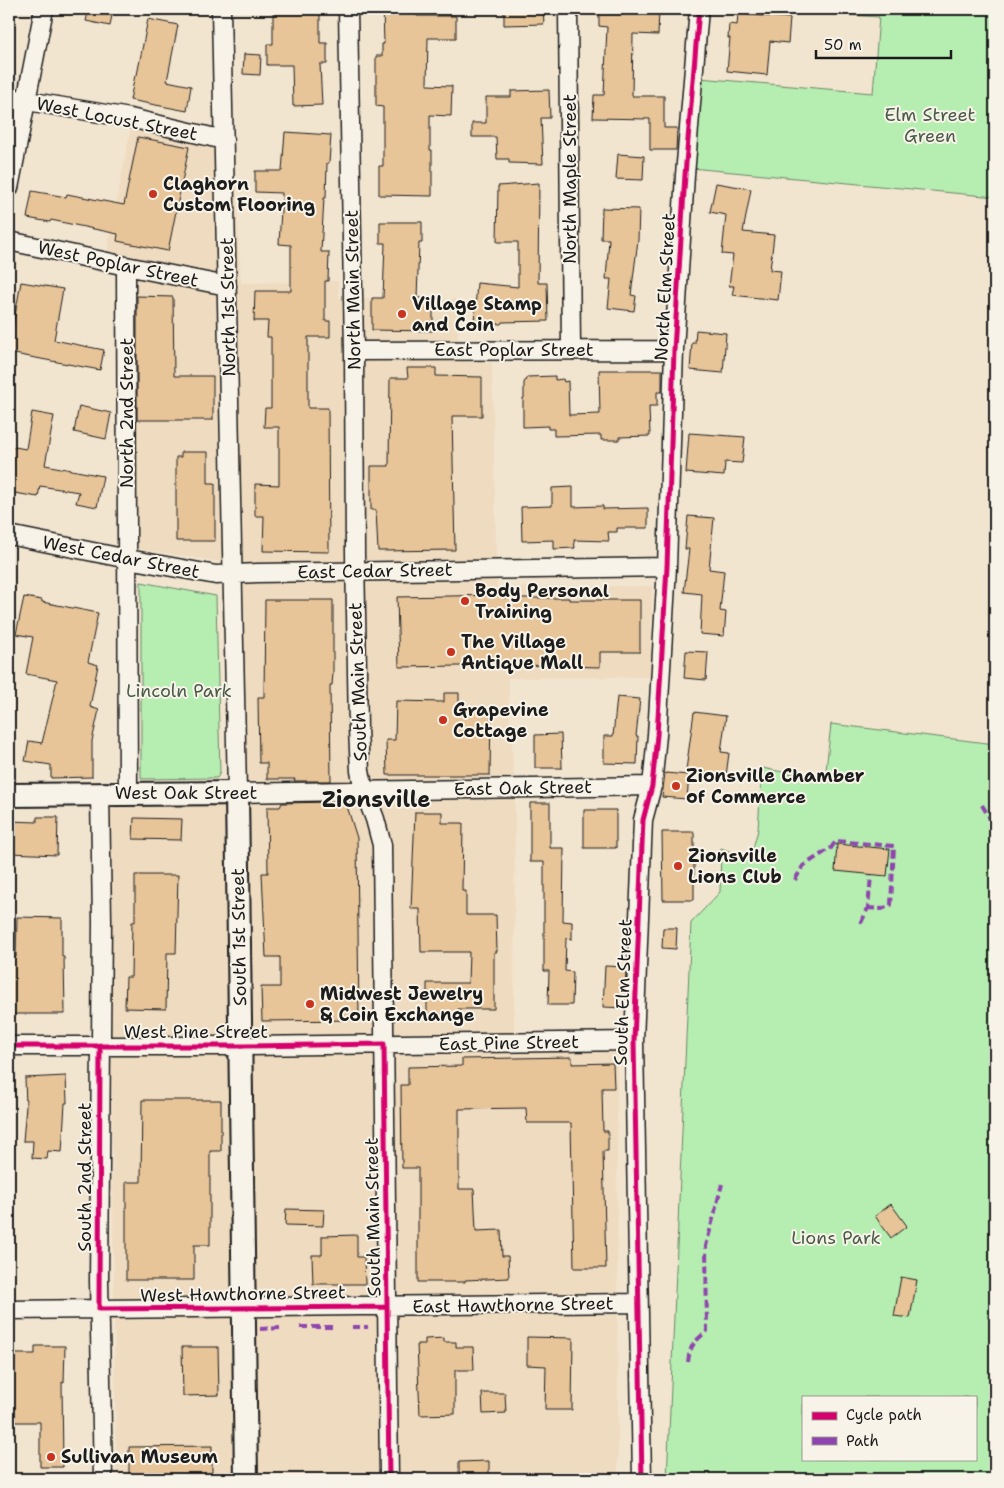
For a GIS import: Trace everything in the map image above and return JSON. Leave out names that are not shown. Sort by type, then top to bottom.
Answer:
[{"type":"main road","name":"West Oak Street","points":[[9,795],[237,793]]},
{"type":"main road","name":"South 1st Street","points":[[237,793],[246,1479]]},
{"type":"street","points":[[9,188],[44,9]]},
{"type":"street","name":"North 1st Street","points":[[222,9],[234,575]]},
{"type":"street","name":"North Main Street","points":[[348,9],[354,351],[355,572]]},
{"type":"street","name":"North Maple Street","points":[[568,9],[571,350]]},
{"type":"street","name":"North Elm Street","points":[[667,567],[674,350],[685,175],[699,9]]},
{"type":"street","name":"West Locust Street","points":[[9,98],[130,118],[224,140]]},
{"type":"street","name":"West Poplar Street","points":[[9,241],[227,286]]},
{"type":"street","name":"North 2nd Street","points":[[126,266],[128,559]]},
{"type":"street","name":"East Poplar Street","points":[[354,351],[674,350]]},
{"type":"street","name":"West Cedar Street","points":[[9,536],[216,575],[234,575]]},
{"type":"street","points":[[128,559],[128,793]]},
{"type":"street","name":"East Cedar Street","points":[[234,575],[258,572],[667,567]]},
{"type":"street","name":"South Elm Street","points":[[642,1479],[634,1041],[643,820],[652,786],[657,735],[667,567]]},
{"type":"street","name":"South Main Street","points":[[355,572],[360,772],[382,845],[389,1479]]},
{"type":"street","name":"South 1st Street","points":[[234,575],[237,793]]},
{"type":"street","name":"East Oak Street","points":[[364,790],[652,786]]},
{"type":"street","name":"West Oak Street","points":[[237,793],[364,790]]},
{"type":"street","name":"South 2nd Street","points":[[100,794],[102,921],[99,1309],[103,1479]]},
{"type":"street","name":"East Pine Street","points":[[384,1044],[634,1041]]},
{"type":"street","name":"West Pine Street","points":[[9,1046],[384,1044]]},
{"type":"street","name":"East Hawthorne Street","points":[[387,1307],[638,1304]]},
{"type":"street","name":"West Hawthorne Street","points":[[9,1310],[387,1307]]},
{"type":"shaded area","points":[[131,127],[234,142],[241,283],[338,281],[339,298],[457,299],[459,362],[492,363],[497,587],[652,586],[651,677],[508,678],[515,796],[514,1051],[617,1050],[618,1479],[116,1479],[108,807],[244,806],[234,564],[138,549],[134,257],[107,251]]},
{"type":"green space","name":"Elm Street Green","points":[[760,9],[995,9],[995,197],[691,168],[699,78],[873,93],[879,17]]},
{"type":"green space","name":"Lincoln Park","points":[[141,582],[216,596],[220,773],[217,778],[141,779]]},
{"type":"green space","name":"Lions Park","points":[[831,724],[995,744],[995,1479],[667,1479],[691,923],[720,892],[721,848],[750,859],[758,830],[762,768],[825,780]]},
{"type":"building","points":[[89,9],[113,9],[110,26],[86,21]]},
{"type":"building","points":[[273,9],[320,9],[320,43],[327,43],[327,64],[320,64],[322,105],[293,106],[292,65],[267,65],[267,44],[273,44]]},
{"type":"building","points":[[417,9],[417,16],[456,16],[456,38],[428,38],[427,85],[452,86],[451,116],[430,115],[432,196],[379,195],[379,166],[383,166],[383,107],[376,106],[376,56],[382,56],[382,44],[384,44],[383,10]]},
{"type":"building","points":[[504,9],[543,9],[544,24],[504,25]]},
{"type":"building","points":[[599,9],[659,9],[658,35],[633,34],[632,96],[664,96],[664,128],[677,128],[676,150],[650,150],[650,119],[593,118],[594,95],[604,95],[607,27],[599,26]]},
{"type":"building","points":[[738,14],[790,18],[788,43],[770,41],[767,75],[727,71],[730,38],[728,38],[729,24],[737,25]]},
{"type":"building","points":[[148,19],[178,25],[167,81],[191,86],[187,111],[130,100]]},
{"type":"building","points":[[244,54],[261,55],[260,75],[243,74]]},
{"type":"building","points":[[549,90],[550,118],[541,118],[543,164],[509,163],[509,159],[497,159],[496,137],[472,137],[472,123],[486,123],[486,97],[511,97],[511,91]]},
{"type":"building","points":[[285,132],[331,135],[329,163],[327,163],[326,198],[324,198],[321,252],[329,252],[328,281],[325,281],[325,321],[330,321],[330,337],[308,337],[308,408],[328,408],[329,552],[263,551],[264,516],[255,516],[255,484],[279,485],[279,427],[264,427],[265,408],[271,408],[271,337],[267,337],[268,321],[254,321],[255,291],[291,291],[291,245],[279,244],[282,193],[255,192],[255,171],[282,171]]},
{"type":"building","name":"Claghorn Custom Flooring","points":[[138,137],[189,147],[168,251],[117,241],[118,234],[51,220],[50,222],[27,218],[32,191],[66,197],[67,194],[124,205]]},
{"type":"building","points":[[618,154],[644,156],[643,180],[616,179]]},
{"type":"building","points":[[539,183],[538,283],[547,283],[548,321],[502,322],[501,324],[474,322],[477,283],[518,287],[518,242],[497,242],[498,186]]},
{"type":"building","points":[[716,183],[751,189],[743,232],[774,235],[770,270],[781,271],[778,300],[732,295],[734,286],[729,286],[733,255],[722,254],[726,215],[710,212]]},
{"type":"building","points":[[602,208],[639,209],[638,240],[631,295],[636,296],[634,311],[608,308],[611,279],[606,279],[609,239],[601,239]]},
{"type":"building","points":[[380,222],[422,222],[422,243],[419,243],[417,298],[433,298],[433,331],[372,330],[372,298],[383,298],[385,243],[380,243]]},
{"type":"building","points":[[21,282],[63,289],[54,340],[104,350],[100,370],[9,353],[9,326],[13,326]]},
{"type":"building","points":[[137,296],[173,297],[174,376],[213,376],[213,420],[137,420]]},
{"type":"building","points":[[696,330],[726,333],[723,373],[690,370],[692,343],[695,343]]},
{"type":"building","points":[[407,368],[436,368],[436,376],[482,377],[482,416],[452,416],[455,550],[378,551],[376,510],[371,510],[371,466],[389,466],[390,378],[408,378]]},
{"type":"building","points":[[599,370],[662,370],[662,392],[657,392],[657,406],[649,406],[650,436],[619,437],[619,440],[601,440],[601,435],[554,436],[554,429],[548,429],[548,426],[523,427],[524,383],[527,377],[555,376],[555,380],[563,379],[564,382],[568,381],[569,415],[600,414]]},
{"type":"building","points":[[79,406],[111,413],[106,439],[74,432]]},
{"type":"building","points":[[32,412],[54,416],[45,465],[103,476],[97,507],[76,503],[79,492],[40,486],[38,497],[9,492],[9,446],[26,449]]},
{"type":"building","points":[[689,433],[745,437],[742,463],[725,462],[724,476],[686,473]]},
{"type":"building","points":[[181,452],[208,452],[208,483],[215,483],[215,541],[176,541],[176,457],[181,457]]},
{"type":"building","points":[[573,487],[573,507],[603,506],[603,509],[648,508],[648,528],[617,528],[617,532],[608,532],[609,541],[574,540],[575,548],[554,549],[554,540],[522,541],[521,507],[552,506],[552,488]]},
{"type":"building","points":[[688,516],[714,518],[709,569],[724,571],[720,611],[726,612],[724,636],[700,634],[702,594],[684,592],[689,549],[685,549]]},
{"type":"building","points":[[503,595],[503,598],[640,600],[640,652],[600,652],[600,667],[522,665],[399,667],[397,597]]},
{"type":"building","points":[[24,597],[98,613],[88,662],[98,665],[90,707],[99,710],[92,741],[92,777],[51,778],[51,765],[25,761],[29,741],[42,743],[57,680],[26,674],[33,637],[16,634]]},
{"type":"building","points":[[265,600],[333,600],[333,673],[332,685],[330,685],[331,781],[267,779],[267,763],[259,763],[258,697],[264,697]]},
{"type":"building","points":[[686,651],[708,652],[706,680],[684,678]]},
{"type":"building","points":[[444,693],[459,693],[459,709],[491,709],[490,775],[387,775],[386,740],[395,740],[396,701],[444,702]]},
{"type":"building","points":[[617,697],[640,699],[636,736],[638,736],[637,764],[604,763],[604,736],[613,736]]},
{"type":"building","points":[[694,712],[726,716],[721,752],[729,753],[726,776],[686,770]]},
{"type":"building","points":[[561,734],[562,768],[535,768],[535,735]]},
{"type":"building","name":"Zionsville Chamber of Commerce","points":[[665,773],[689,775],[687,799],[662,797]]},
{"type":"building","points":[[282,803],[346,803],[357,838],[359,1020],[262,1021],[261,987],[280,987],[280,957],[266,957],[262,873],[268,873],[267,807],[280,807]]},
{"type":"building","points":[[530,803],[550,803],[550,848],[564,848],[563,921],[572,922],[572,939],[566,938],[565,971],[573,972],[572,1005],[548,1005],[549,971],[544,971],[544,862],[530,862]]},
{"type":"building","points":[[584,810],[616,810],[616,848],[584,848]]},
{"type":"building","points":[[415,812],[442,812],[442,823],[463,823],[462,891],[466,891],[466,915],[496,915],[497,952],[494,952],[494,1009],[458,1009],[458,1014],[427,1014],[427,983],[468,983],[469,952],[421,952],[420,909],[411,909]]},
{"type":"building","points":[[37,817],[58,817],[57,855],[9,853],[9,821],[37,822]]},
{"type":"building","points":[[134,818],[182,819],[181,840],[133,839]]},
{"type":"building","name":"Zionsville Lions Club","points":[[662,832],[694,832],[694,900],[663,900]]},
{"type":"building","points":[[837,844],[890,849],[887,876],[835,871]]},
{"type":"building","points":[[135,875],[178,875],[176,953],[167,953],[166,1009],[125,1008],[126,977],[131,977],[132,922],[135,922]]},
{"type":"building","points":[[17,917],[62,918],[65,1014],[9,1014],[9,957],[16,957]]},
{"type":"building","points":[[663,928],[677,928],[676,949],[662,948]]},
{"type":"building","points":[[605,966],[626,967],[625,1008],[603,1007]]},
{"type":"building","points":[[572,1057],[572,1064],[613,1063],[614,1088],[602,1088],[603,1131],[608,1131],[608,1151],[603,1151],[606,1268],[574,1268],[571,1123],[527,1123],[526,1108],[459,1109],[459,1189],[474,1189],[476,1231],[501,1230],[502,1256],[508,1256],[509,1278],[465,1280],[465,1282],[418,1282],[418,1168],[402,1168],[401,1085],[408,1085],[408,1067],[462,1066],[462,1059]]},
{"type":"building","points":[[66,1076],[67,1103],[65,1103],[62,1152],[48,1151],[47,1159],[32,1158],[33,1141],[23,1141],[26,1106],[25,1078]]},
{"type":"building","points":[[142,1100],[221,1100],[221,1151],[210,1151],[210,1245],[194,1245],[194,1280],[126,1280],[126,1182],[141,1182]]},
{"type":"building","points":[[891,1204],[907,1226],[891,1238],[875,1216]]},
{"type":"building","points":[[286,1209],[324,1210],[323,1226],[285,1225]]},
{"type":"building","points":[[357,1235],[357,1257],[364,1257],[365,1284],[313,1284],[312,1255],[322,1255],[322,1236]]},
{"type":"building","points":[[901,1277],[917,1280],[910,1318],[894,1316]]},
{"type":"building","points":[[527,1337],[573,1338],[572,1410],[545,1410],[546,1366],[527,1365]]},
{"type":"building","points":[[444,1338],[444,1342],[456,1342],[456,1347],[473,1347],[474,1370],[455,1370],[455,1414],[420,1415],[417,1344],[425,1344],[425,1339]]},
{"type":"building","points":[[35,1346],[65,1346],[64,1383],[62,1382],[63,1467],[40,1467],[40,1422],[9,1422],[9,1354],[35,1354]]},
{"type":"building","points":[[182,1347],[218,1347],[219,1395],[183,1396]]},
{"type":"building","points":[[482,1393],[505,1393],[506,1413],[483,1414]]},
{"type":"building","points":[[212,1446],[212,1479],[129,1479],[129,1447]]},
{"type":"building","points":[[489,1461],[489,1479],[459,1479],[459,1462]]},
{"type":"marked path","points":[[982,805],[995,827]]},
{"type":"marked path","points":[[795,880],[803,866],[831,848],[836,841],[894,846],[891,905],[882,909],[868,908]]},
{"type":"marked path","points":[[861,923],[868,908],[871,876]]},
{"type":"marked path","points":[[688,1362],[693,1344],[707,1331],[706,1246],[722,1184]]},
{"type":"marked path","points":[[300,1327],[336,1327]]},
{"type":"marked path","points":[[352,1327],[368,1327]]},
{"type":"marked path","points":[[260,1329],[281,1328]]},
{"type":"cycle path","points":[[642,1479],[634,1041],[643,820],[652,786],[657,735],[667,567],[674,350],[685,175],[699,9]]},
{"type":"cycle path","points":[[9,1046],[384,1044],[389,1479]]},
{"type":"cycle path","points":[[100,1045],[99,1309],[387,1307]]},
{"type":"place","name":"Claghorn Custom Flooring","points":[[153,194]]},
{"type":"place","name":"Village Stamp and Coin","points":[[402,314]]},
{"type":"place","name":"Body Personal Training","points":[[465,601]]},
{"type":"place","name":"The Village Antique Mall","points":[[451,652]]},
{"type":"place","name":"Grapevine Cottage","points":[[443,720]]},
{"type":"place","name":"Zionsville Chamber of Commerce","points":[[676,786]]},
{"type":"place","name":"Zionsville Lions Club","points":[[678,866]]},
{"type":"place","name":"Midwest Jewelry & Coin Exchange","points":[[310,1004]]},
{"type":"place","name":"Sullivan Museum","points":[[51,1457]]},
{"type":"district","name":"Zionsville","points":[[376,799]]}]
